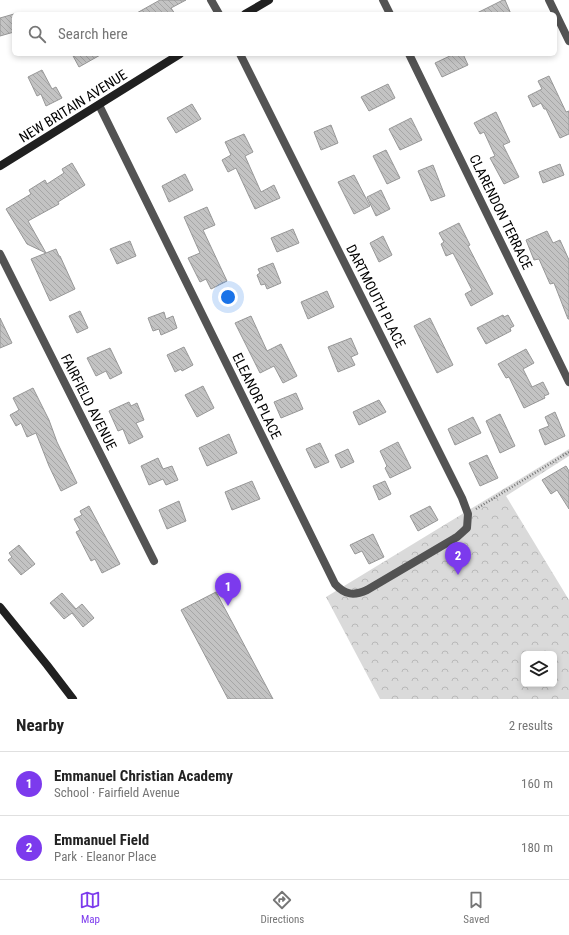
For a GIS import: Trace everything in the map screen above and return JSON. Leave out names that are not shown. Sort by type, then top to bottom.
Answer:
[{"type":"main road","points":[[248,12],[269,0]]},
{"type":"main road","name":"NEW BRITAIN AVENUE","points":[[0,166],[177,56]]},
{"type":"main road","points":[[0,607],[73,699]]},
{"type":"street","points":[[211,0],[218,12]]},
{"type":"street","points":[[383,0],[389,12]]},
{"type":"street","points":[[548,0],[554,12]]},
{"type":"street","points":[[557,18],[569,41]]},
{"type":"street","name":"DARTMOUTH PLACE","points":[[241,56],[462,498],[468,514]]},
{"type":"street","name":"CLARENDON TERRACE","points":[[410,56],[569,382]]},
{"type":"street","name":"ELEANOR PLACE","points":[[99,105],[335,584],[340,590],[357,594],[367,590],[446,544],[467,528],[468,514]]},
{"type":"street","name":"FAIRFIELD AVENUE","points":[[0,254],[154,561]]},
{"type":"path","points":[[468,514],[569,452]]},
{"type":"green space","points":[[569,449],[569,456],[506,496],[569,600],[569,699],[380,699],[326,597]]},
{"type":"building","points":[[160,0],[186,0],[171,8],[174,12],[139,12]]},
{"type":"building","points":[[505,0],[510,12],[479,12]]},
{"type":"building","points":[[12,15],[12,33],[0,36],[0,18]]},
{"type":"building","points":[[73,56],[98,56],[79,67]]},
{"type":"building","points":[[450,56],[464,56],[468,65],[442,77],[435,63]]},
{"type":"building","points":[[42,70],[52,89],[56,87],[62,98],[46,106],[41,94],[37,96],[28,77]]},
{"type":"building","points":[[549,76],[566,112],[569,111],[569,134],[560,138],[546,109],[544,109],[541,103],[533,107],[528,96],[542,89],[538,81]]},
{"type":"building","points":[[388,84],[395,98],[369,111],[361,97]]},
{"type":"building","points":[[192,104],[201,119],[176,133],[167,118]]},
{"type":"building","points":[[496,112],[510,142],[503,145],[519,177],[504,184],[490,158],[495,156],[484,132],[480,134],[474,123]]},
{"type":"building","points":[[411,118],[422,140],[400,150],[389,129]]},
{"type":"building","points":[[331,125],[338,143],[321,150],[314,132]]},
{"type":"building","points":[[244,134],[253,152],[245,156],[261,192],[274,185],[280,198],[255,209],[236,168],[228,172],[222,160],[231,155],[225,142]]},
{"type":"building","points":[[386,150],[400,178],[387,184],[373,156]]},
{"type":"building","points":[[72,163],[85,185],[58,202],[59,204],[28,221],[46,253],[27,244],[6,209],[31,194],[29,190],[45,180],[47,184],[64,173],[62,169]]},
{"type":"building","points":[[560,164],[564,175],[543,183],[539,172]]},
{"type":"building","points":[[433,165],[445,196],[431,201],[418,171]]},
{"type":"building","points":[[185,174],[193,190],[169,202],[162,186]]},
{"type":"building","points":[[354,175],[370,206],[354,214],[338,182]]},
{"type":"building","points":[[381,190],[390,209],[376,216],[367,197]]},
{"type":"building","points":[[207,207],[215,225],[203,230],[227,281],[211,289],[206,279],[200,282],[188,258],[200,253],[184,217]]},
{"type":"building","points":[[459,223],[470,245],[468,246],[493,294],[471,306],[465,294],[472,290],[453,253],[446,256],[441,244],[444,242],[439,233]]},
{"type":"building","points":[[293,229],[299,243],[277,252],[271,238]]},
{"type":"building","points":[[547,231],[553,243],[560,240],[569,260],[569,319],[554,283],[550,284],[539,259],[534,260],[526,240]]},
{"type":"building","points":[[383,236],[392,255],[379,262],[370,243]]},
{"type":"building","points":[[130,241],[136,256],[117,264],[110,249]]},
{"type":"building","points":[[56,249],[75,289],[50,301],[31,259]]},
{"type":"building","points":[[273,263],[281,283],[267,289],[265,284],[261,285],[257,275],[260,273],[258,269]]},
{"type":"building","points":[[327,291],[334,307],[308,319],[301,302]]},
{"type":"building","points":[[80,311],[88,328],[77,333],[69,316]]},
{"type":"building","points":[[164,312],[166,319],[173,316],[177,328],[161,335],[159,329],[153,331],[148,318]]},
{"type":"building","points":[[503,315],[504,317],[508,315],[514,326],[510,328],[511,331],[486,344],[477,328]]},
{"type":"building","points":[[251,316],[267,351],[281,344],[297,376],[283,383],[274,366],[260,373],[235,323]]},
{"type":"building","points":[[0,318],[12,343],[0,348]]},
{"type":"building","points":[[430,318],[453,365],[437,373],[414,326]]},
{"type":"building","points":[[351,338],[358,354],[351,357],[355,365],[338,372],[328,347]]},
{"type":"building","points":[[184,347],[193,365],[182,371],[181,369],[175,372],[167,355]]},
{"type":"building","points":[[110,348],[122,373],[110,379],[106,371],[96,376],[87,358]]},
{"type":"building","points":[[526,349],[534,363],[523,369],[532,387],[543,382],[549,394],[544,396],[545,398],[524,408],[509,377],[506,378],[498,364]]},
{"type":"building","points":[[203,386],[214,408],[197,417],[185,395]]},
{"type":"building","points":[[33,388],[77,483],[61,491],[36,433],[27,437],[21,423],[16,426],[10,415],[19,410],[13,398]]},
{"type":"building","points":[[296,393],[303,409],[281,418],[274,402]]},
{"type":"building","points":[[379,400],[386,412],[359,425],[353,412]]},
{"type":"building","points":[[129,402],[131,406],[137,403],[144,420],[136,423],[143,437],[129,444],[123,429],[118,431],[109,411]]},
{"type":"building","points":[[555,412],[565,436],[545,445],[539,430],[549,426],[545,417]]},
{"type":"building","points":[[500,414],[515,446],[500,453],[486,421]]},
{"type":"building","points":[[473,417],[481,433],[455,445],[448,429]]},
{"type":"building","points":[[229,434],[237,453],[207,466],[199,448]]},
{"type":"building","points":[[398,442],[411,468],[390,478],[385,468],[387,466],[380,451]]},
{"type":"building","points":[[320,443],[329,462],[315,468],[306,449]]},
{"type":"building","points":[[348,449],[354,462],[341,468],[335,455]]},
{"type":"building","points":[[487,455],[498,478],[480,486],[469,463]]},
{"type":"building","points":[[158,458],[163,469],[172,466],[178,480],[166,485],[163,479],[149,485],[141,466]]},
{"type":"building","points":[[566,466],[569,471],[569,509],[557,490],[551,494],[542,480]]},
{"type":"building","points":[[252,481],[260,499],[232,510],[225,492]]},
{"type":"building","points":[[385,481],[391,494],[379,500],[373,486]]},
{"type":"building","points":[[179,501],[186,521],[167,529],[159,510]]},
{"type":"building","points":[[89,506],[120,564],[102,573],[95,559],[91,561],[76,532],[80,530],[74,519],[82,515],[80,511]]},
{"type":"building","points":[[430,506],[438,520],[418,531],[410,516]]},
{"type":"building","points":[[373,534],[384,557],[369,564],[362,551],[355,554],[350,545]]},
{"type":"building","points":[[19,545],[35,564],[21,575],[8,560],[12,557],[9,553]]},
{"type":"building","points":[[216,592],[273,699],[228,699],[181,610]]},
{"type":"building","points":[[62,593],[76,609],[82,604],[94,618],[83,627],[72,613],[64,619],[50,603]]},
{"type":"place","name":"Emmanuel Field","points":[[458,575]]},
{"type":"place","name":"Emmanuel Christian Academy","points":[[228,606]]}]
